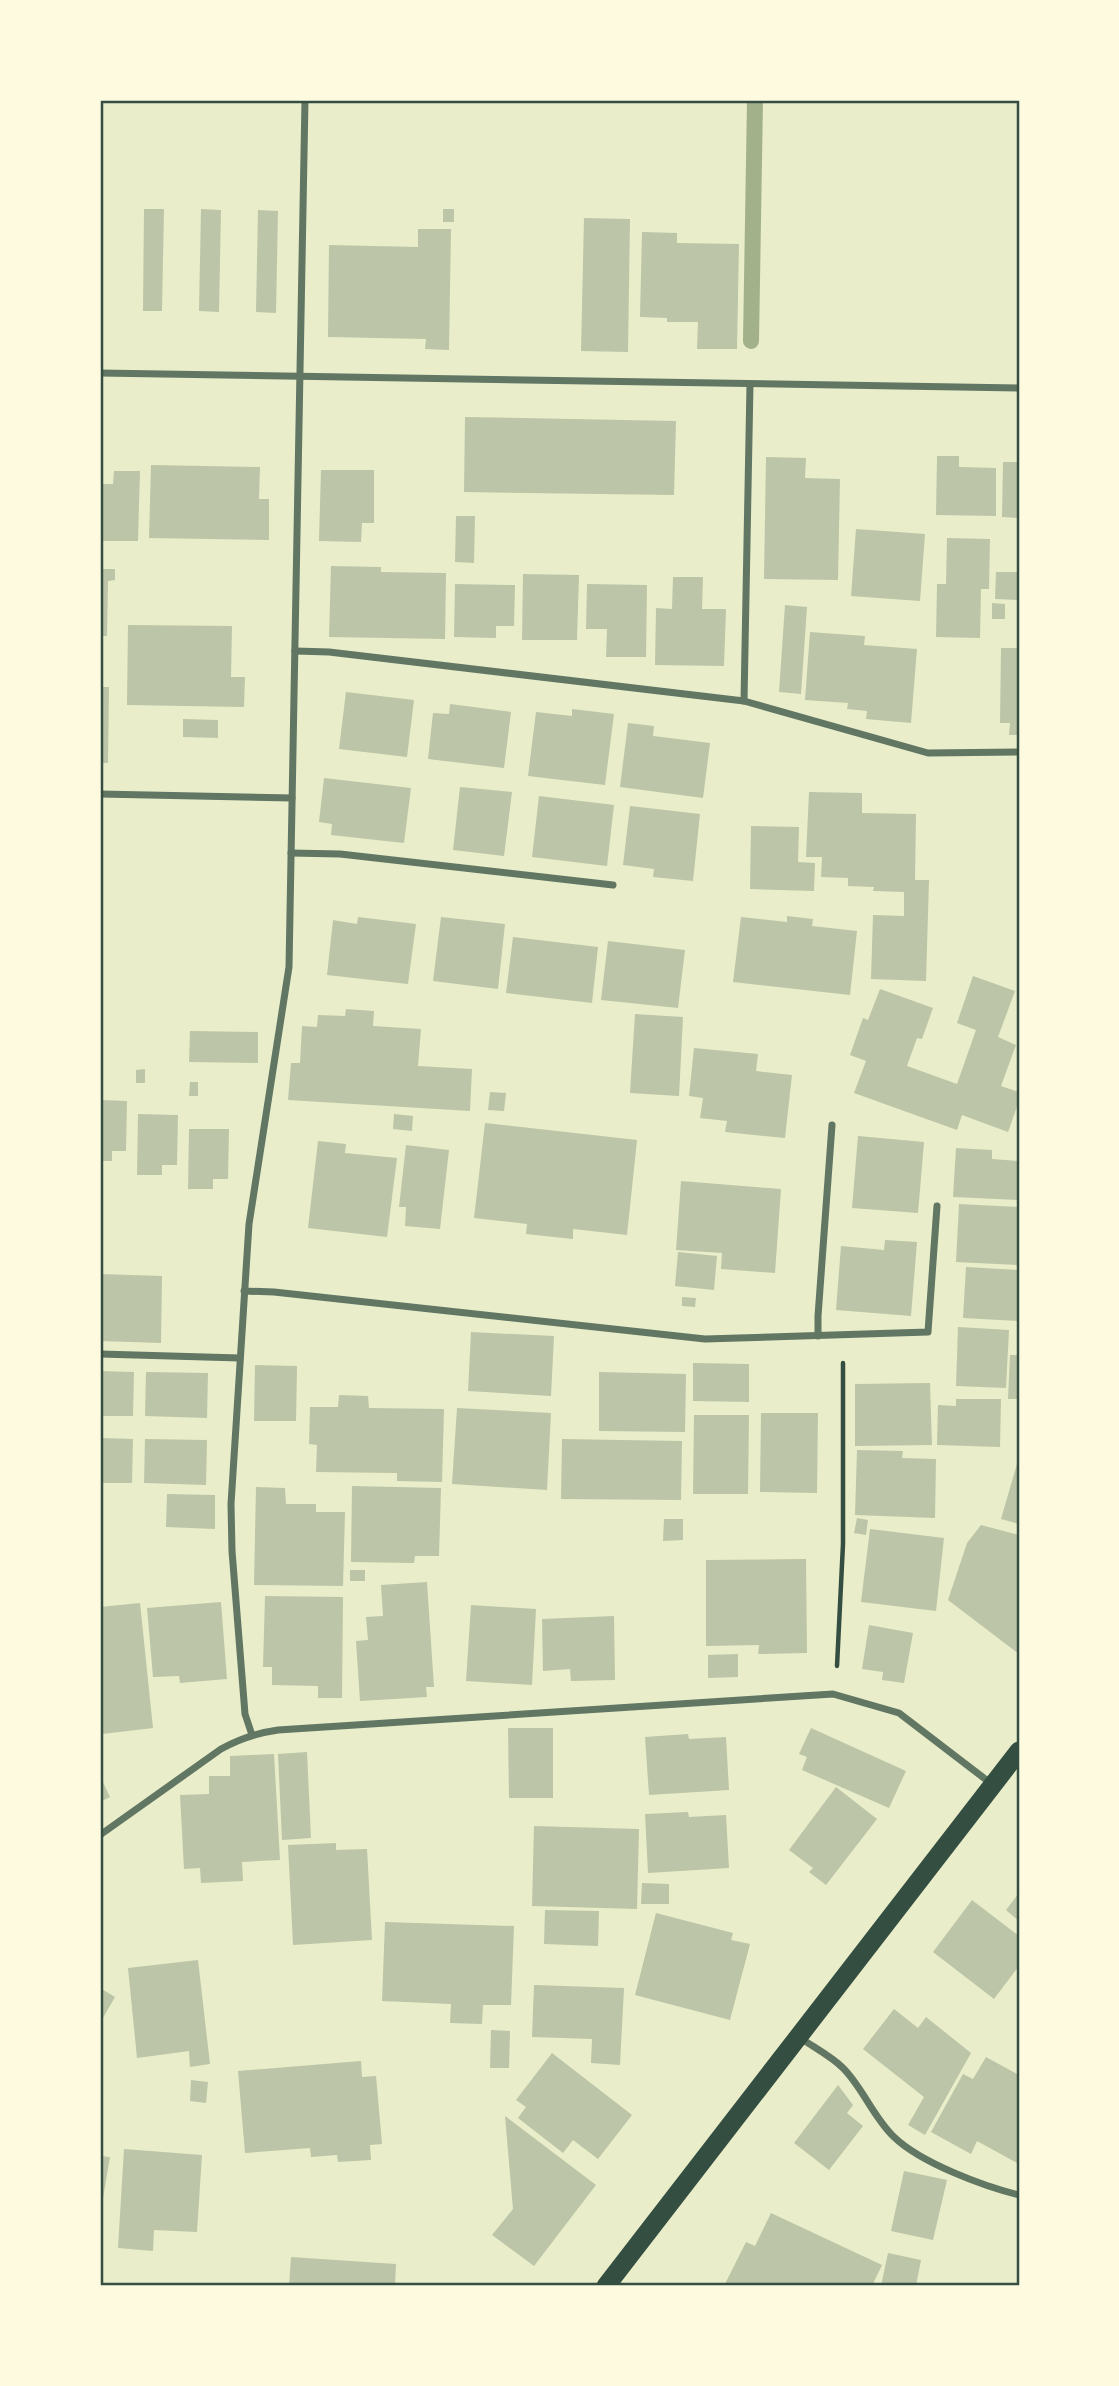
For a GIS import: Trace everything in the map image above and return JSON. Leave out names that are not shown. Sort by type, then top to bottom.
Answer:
[{"type":"highway","points":[[606,2286],[1019,1751]]},
{"type":"street","points":[[252,1735],[245,1714],[231,1528],[249,1224],[289,967],[305,100]]},
{"type":"street","points":[[100,373],[1019,388]]},
{"type":"street","points":[[744,701],[750,384]]},
{"type":"street","points":[[295,652],[329,652],[744,701],[928,753],[1019,752]]},
{"type":"street","points":[[100,794],[292,797]]},
{"type":"street","points":[[291,853],[340,854],[613,885]]},
{"type":"street","points":[[818,1336],[832,1125]]},
{"type":"street","points":[[244,1291],[274,1292],[705,1339],[928,1332],[937,1206]]},
{"type":"street","points":[[100,1353],[240,1357]]},
{"type":"street","points":[[100,1835],[221,1749],[252,1735],[278,1730],[833,1694],[898,1713],[993,1785]]},
{"type":"street","points":[[799,2037],[843,2068],[895,2139],[962,2176],[990,2188],[1019,2195]]},
{"type":"path","points":[[833,1694],[837,1679],[843,1544],[842,1335]]},
{"type":"building","points":[[144,209],[164,209],[162,311],[143,311]]},
{"type":"building","points":[[201,209],[221,210],[219,312],[199,311]]},
{"type":"building","points":[[443,209],[454,209],[454,222],[443,222]]},
{"type":"building","points":[[258,210],[278,211],[276,313],[256,312]]},
{"type":"building","points":[[584,218],[630,219],[628,352],[581,351]]},
{"type":"building","points":[[418,229],[451,229],[449,350],[425,349],[426,339],[328,337],[329,245],[418,247]]},
{"type":"building","points":[[642,232],[677,233],[677,243],[739,244],[737,349],[697,349],[698,322],[667,322],[667,318],[640,317]]},
{"type":"building","points":[[465,417],[676,421],[674,495],[464,492]]},
{"type":"building","points":[[937,456],[959,456],[959,467],[996,468],[996,516],[936,515]]},
{"type":"building","points":[[766,457],[806,458],[805,478],[840,479],[838,580],[764,579]]},
{"type":"building","points":[[1003,462],[1019,462],[1019,518],[1002,517]]},
{"type":"building","points":[[151,465],[260,467],[259,499],[269,499],[269,540],[149,538]]},
{"type":"building","points":[[321,470],[374,470],[374,523],[362,523],[361,542],[319,541]]},
{"type":"building","points":[[114,471],[140,471],[138,541],[100,541],[100,484],[113,484]]},
{"type":"building","points":[[456,516],[475,516],[474,563],[455,562]]},
{"type":"building","points":[[856,529],[925,534],[920,601],[851,596]]},
{"type":"building","points":[[947,538],[990,539],[989,589],[981,589],[980,638],[936,637],[937,584],[946,584]]},
{"type":"building","points":[[331,566],[381,567],[381,572],[446,573],[445,639],[329,637]]},
{"type":"building","points":[[100,569],[115,569],[115,580],[108,581],[107,636],[100,636]]},
{"type":"building","points":[[996,572],[1019,572],[1019,600],[995,599]]},
{"type":"building","points":[[523,574],[579,575],[577,640],[522,640]]},
{"type":"building","points":[[673,577],[703,577],[702,609],[726,609],[724,666],[655,665],[656,608],[672,609]]},
{"type":"building","points":[[455,584],[515,585],[514,626],[496,626],[496,638],[454,637]]},
{"type":"building","points":[[587,584],[647,585],[646,657],[606,657],[607,629],[586,629]]},
{"type":"building","points":[[992,603],[1005,604],[1005,619],[992,619]]},
{"type":"building","points":[[785,605],[807,607],[801,694],[779,692]]},
{"type":"building","points":[[128,625],[232,626],[231,677],[245,677],[244,707],[127,705]]},
{"type":"building","points":[[810,632],[865,636],[864,645],[917,649],[911,723],[866,719],[867,711],[847,709],[848,703],[805,700]]},
{"type":"building","points":[[1001,648],[1019,648],[1019,735],[1009,735],[1010,723],[1000,723]]},
{"type":"building","points":[[100,687],[109,687],[108,763],[100,763]]},
{"type":"building","points":[[346,692],[414,700],[407,757],[339,749]]},
{"type":"building","points":[[450,704],[511,712],[504,768],[428,759],[433,713],[449,714]]},
{"type":"building","points":[[572,709],[614,714],[605,785],[528,776],[536,712],[572,716]]},
{"type":"building","points":[[183,719],[218,720],[218,738],[183,737]]},
{"type":"building","points":[[628,723],[654,726],[653,736],[710,743],[703,798],[620,787]]},
{"type":"building","points":[[324,778],[411,788],[404,843],[331,835],[332,824],[319,822]]},
{"type":"building","points":[[460,787],[512,792],[504,856],[453,850]]},
{"type":"building","points":[[809,792],[862,793],[862,813],[916,814],[915,880],[929,880],[926,981],[871,979],[873,915],[904,916],[904,892],[873,891],[874,887],[848,886],[848,878],[821,877],[822,857],[806,857]]},
{"type":"building","points":[[539,796],[614,805],[607,866],[532,857]]},
{"type":"building","points":[[630,806],[700,814],[693,881],[653,877],[654,869],[623,865]]},
{"type":"building","points":[[751,826],[799,827],[798,862],[815,863],[814,891],[750,889]]},
{"type":"building","points":[[787,916],[813,919],[812,926],[857,931],[850,995],[733,982],[741,917],[787,922]]},
{"type":"building","points":[[358,917],[416,924],[408,984],[327,975],[333,920],[357,924]]},
{"type":"building","points":[[441,917],[505,924],[498,989],[433,981]]},
{"type":"building","points":[[513,937],[598,947],[592,1003],[506,993]]},
{"type":"building","points":[[608,941],[685,950],[678,1008],[601,1000]]},
{"type":"building","points":[[973,976],[1015,991],[998,1037],[1016,1045],[1001,1086],[1019,1092],[1019,1101],[1008,1132],[962,1115],[957,1130],[854,1093],[866,1061],[850,1055],[863,1018],[868,1020],[880,989],[933,1008],[922,1039],[917,1038],[907,1066],[957,1084],[976,1030],[957,1023]]},
{"type":"building","points":[[346,1009],[374,1011],[373,1026],[421,1029],[418,1066],[472,1069],[470,1111],[288,1100],[291,1063],[300,1063],[302,1026],[317,1027],[318,1015],[345,1016]]},
{"type":"building","points":[[635,1014],[683,1017],[679,1096],[630,1093]]},
{"type":"building","points":[[190,1031],[258,1032],[258,1063],[189,1062]]},
{"type":"building","points":[[694,1048],[758,1054],[756,1071],[792,1075],[785,1138],[725,1132],[727,1121],[700,1118],[703,1098],[689,1096]]},
{"type":"building","points":[[145,1069],[145,1083],[136,1083],[136,1070]]},
{"type":"building","points":[[190,1082],[198,1082],[198,1096],[189,1096]]},
{"type":"building","points":[[490,1092],[506,1093],[504,1111],[488,1110]]},
{"type":"building","points":[[100,1100],[127,1101],[126,1151],[112,1151],[112,1161],[100,1161]]},
{"type":"building","points":[[138,1114],[178,1115],[177,1165],[162,1165],[162,1175],[137,1175]]},
{"type":"building","points":[[394,1114],[413,1116],[412,1131],[393,1129]]},
{"type":"building","points":[[485,1123],[637,1140],[627,1235],[573,1229],[573,1239],[526,1234],[527,1224],[474,1218]]},
{"type":"building","points":[[189,1129],[229,1129],[228,1179],[213,1179],[213,1189],[188,1189]]},
{"type":"building","points":[[858,1136],[924,1142],[918,1213],[852,1208]]},
{"type":"building","points":[[318,1141],[346,1144],[345,1153],[397,1158],[387,1237],[308,1228]]},
{"type":"building","points":[[406,1145],[449,1150],[440,1229],[405,1226],[406,1207],[399,1207]]},
{"type":"building","points":[[956,1148],[992,1150],[992,1159],[1019,1161],[1019,1200],[953,1197]]},
{"type":"building","points":[[681,1181],[781,1189],[775,1273],[721,1269],[722,1253],[676,1250]]},
{"type":"building","points":[[959,1204],[1019,1207],[1019,1265],[956,1262]]},
{"type":"building","points":[[885,1240],[917,1242],[911,1316],[836,1310],[841,1246],[884,1250]]},
{"type":"building","points":[[678,1252],[717,1256],[714,1290],[675,1286]]},
{"type":"building","points":[[966,1267],[1019,1270],[1019,1321],[963,1318]]},
{"type":"building","points":[[100,1274],[162,1276],[161,1343],[100,1341]]},
{"type":"building","points":[[682,1297],[696,1298],[695,1307],[682,1306]]},
{"type":"building","points":[[958,1327],[1009,1330],[1006,1388],[956,1386]]},
{"type":"building","points":[[471,1332],[554,1336],[551,1396],[468,1391]]},
{"type":"building","points":[[1010,1355],[1019,1355],[1019,1399],[1008,1399]]},
{"type":"building","points":[[693,1363],[749,1364],[749,1402],[693,1401]]},
{"type":"building","points":[[255,1365],[297,1366],[296,1421],[254,1421]]},
{"type":"building","points":[[100,1371],[134,1372],[133,1416],[100,1416]]},
{"type":"building","points":[[146,1372],[208,1373],[207,1418],[145,1416]]},
{"type":"building","points":[[599,1372],[686,1374],[685,1432],[599,1431]]},
{"type":"building","points":[[930,1383],[932,1445],[855,1446],[855,1384]]},
{"type":"building","points":[[339,1395],[368,1396],[369,1408],[444,1409],[442,1482],[397,1481],[397,1473],[316,1472],[317,1445],[309,1444],[310,1407],[338,1407]]},
{"type":"building","points":[[956,1399],[1001,1399],[1000,1447],[937,1445],[938,1405],[956,1406]]},
{"type":"building","points":[[457,1408],[551,1413],[547,1490],[452,1484]]},
{"type":"building","points":[[761,1413],[818,1413],[817,1493],[760,1492]]},
{"type":"building","points":[[694,1415],[749,1415],[748,1494],[693,1494]]},
{"type":"building","points":[[100,1438],[133,1439],[132,1483],[100,1483]]},
{"type":"building","points":[[145,1439],[207,1440],[206,1485],[144,1483]]},
{"type":"building","points":[[562,1439],[682,1441],[681,1500],[561,1499]]},
{"type":"building","points":[[857,1450],[903,1451],[902,1458],[936,1459],[935,1518],[855,1515]]},
{"type":"building","points":[[1019,1457],[1019,1524],[1001,1519]]},
{"type":"building","points":[[352,1486],[441,1488],[439,1556],[415,1556],[414,1563],[351,1562]]},
{"type":"building","points":[[256,1487],[285,1488],[286,1504],[316,1504],[316,1512],[345,1512],[343,1586],[254,1585]]},
{"type":"building","points":[[167,1494],[215,1495],[215,1529],[166,1527]]},
{"type":"building","points":[[857,1518],[868,1520],[866,1535],[854,1533]]},
{"type":"building","points":[[664,1519],[683,1519],[683,1540],[663,1541]]},
{"type":"building","points":[[981,1525],[1019,1535],[1019,1654],[948,1600],[967,1543]]},
{"type":"building","points":[[870,1529],[944,1538],[936,1611],[861,1602]]},
{"type":"building","points":[[806,1559],[807,1653],[758,1654],[759,1645],[706,1646],[706,1560]]},
{"type":"building","points":[[350,1570],[365,1570],[365,1581],[350,1581]]},
{"type":"building","points":[[427,1582],[434,1687],[426,1687],[427,1697],[360,1701],[356,1641],[368,1640],[366,1617],[383,1616],[381,1585]]},
{"type":"building","points":[[265,1596],[343,1597],[342,1698],[318,1698],[318,1686],[272,1685],[272,1667],[263,1667]]},
{"type":"building","points":[[221,1602],[227,1679],[180,1683],[179,1676],[153,1677],[147,1608]]},
{"type":"building","points":[[140,1603],[153,1728],[102,1734],[100,1607]]},
{"type":"building","points":[[471,1605],[536,1609],[532,1685],[466,1681]]},
{"type":"building","points":[[614,1616],[615,1680],[571,1681],[570,1669],[543,1671],[542,1619]]},
{"type":"building","points":[[869,1625],[913,1633],[904,1683],[882,1680],[883,1672],[862,1669]]},
{"type":"building","points":[[738,1654],[738,1677],[708,1678],[708,1655]]},
{"type":"building","points":[[508,1728],[553,1728],[553,1798],[509,1798]]},
{"type":"building","points":[[811,1728],[906,1771],[889,1808],[802,1770],[807,1757],[799,1754]]},
{"type":"building","points":[[688,1734],[689,1739],[726,1737],[729,1790],[649,1795],[645,1737]]},
{"type":"building","points":[[307,1752],[311,1838],[282,1840],[278,1754]]},
{"type":"building","points":[[274,1754],[280,1860],[242,1862],[243,1881],[201,1883],[200,1868],[184,1869],[180,1795],[209,1794],[209,1776],[230,1776],[230,1756]]},
{"type":"building","points":[[100,1776],[110,1797],[100,1802]]},
{"type":"building","points":[[836,1787],[877,1819],[826,1885],[809,1872],[813,1868],[789,1850]]},
{"type":"building","points":[[688,1812],[689,1817],[726,1815],[729,1868],[648,1873],[645,1814]]},
{"type":"building","points":[[534,1826],[639,1829],[637,1909],[532,1906]]},
{"type":"building","points":[[336,1843],[336,1850],[367,1849],[372,1940],[293,1945],[288,1845]]},
{"type":"building","points":[[642,1883],[669,1884],[669,1904],[641,1904]]},
{"type":"building","points":[[1019,1893],[1019,1921],[1006,1910]]},
{"type":"building","points":[[972,1900],[1019,1936],[1019,1966],[994,1999],[933,1952]]},
{"type":"building","points":[[545,1910],[599,1911],[598,1946],[544,1944]]},
{"type":"building","points":[[656,1913],[733,1933],[731,1940],[750,1944],[730,2020],[635,1995]]},
{"type":"building","points":[[385,1922],[514,1926],[511,2005],[483,2005],[482,2024],[450,2023],[451,2004],[382,2001]]},
{"type":"building","points":[[198,1960],[210,2064],[190,2067],[189,2051],[137,2058],[128,1968]]},
{"type":"building","points":[[534,1985],[624,1988],[620,2065],[591,2063],[592,2039],[532,2037]]},
{"type":"building","points":[[100,1988],[115,1997],[100,2023]]},
{"type":"building","points":[[894,2009],[918,2028],[926,2017],[971,2053],[925,2135],[908,2125],[924,2097],[863,2049]]},
{"type":"building","points":[[491,2030],[510,2031],[509,2068],[490,2068]]},
{"type":"building","points":[[552,2053],[632,2115],[598,2159],[573,2140],[563,2153],[518,2118],[526,2107],[516,2100]]},
{"type":"building","points":[[986,2057],[1019,2075],[1019,2164],[977,2141],[971,2154],[931,2132],[963,2074],[973,2079]]},
{"type":"building","points":[[361,2061],[362,2077],[376,2076],[382,2144],[370,2145],[371,2160],[338,2162],[337,2155],[311,2157],[310,2148],[245,2153],[238,2071]]},
{"type":"building","points":[[191,2080],[208,2082],[206,2103],[190,2101]]},
{"type":"building","points":[[838,2085],[853,2105],[847,2113],[863,2126],[829,2170],[794,2143]]},
{"type":"building","points":[[505,2116],[596,2185],[534,2266],[492,2235],[513,2209]]},
{"type":"building","points":[[124,2149],[202,2155],[197,2232],[154,2230],[153,2251],[118,2248]]},
{"type":"building","points":[[100,2156],[110,2157],[101,2210],[100,2210]]},
{"type":"building","points":[[904,2171],[947,2180],[933,2240],[891,2231]]},
{"type":"building","points":[[771,2213],[882,2265],[872,2286],[724,2286],[746,2242],[755,2246]]},
{"type":"building","points":[[888,2253],[921,2260],[916,2286],[881,2286]]},
{"type":"building","points":[[291,2257],[396,2264],[395,2286],[289,2286]]},
{"type":"waterway","points":[[751,341],[755,100]]}]
